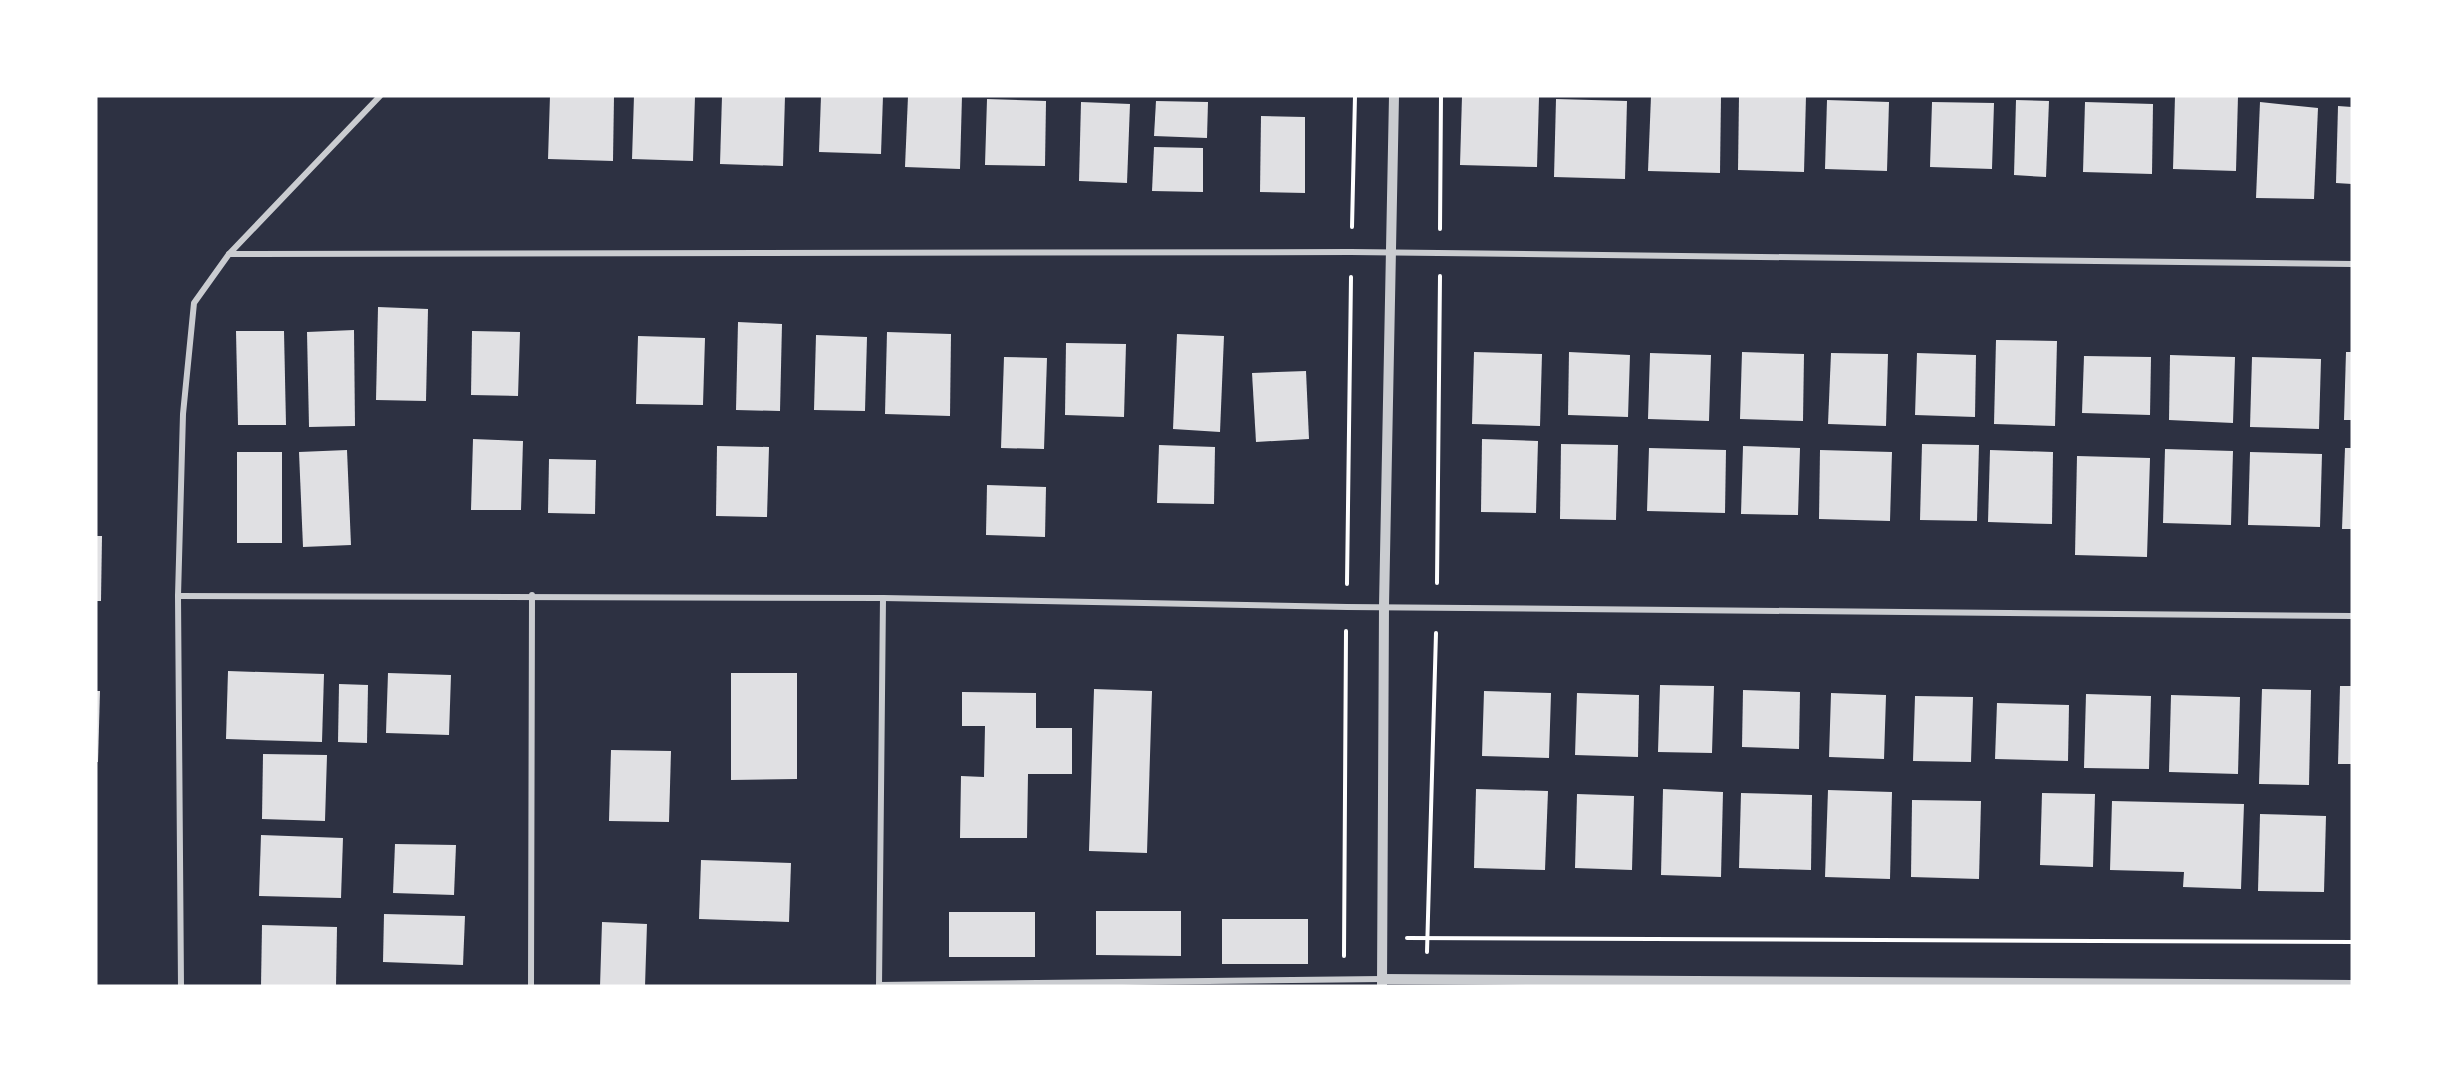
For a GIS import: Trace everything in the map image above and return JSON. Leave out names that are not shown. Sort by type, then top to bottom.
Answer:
[{"type":"street","points":[[181,986],[178,596],[183,414],[194,303],[229,254],[380,96]]},
{"type":"street","points":[[1382,983],[1384,606],[1394,96]]},
{"type":"street","points":[[229,254],[1392,252],[2352,264]]},
{"type":"street","points":[[178,596],[532,595],[883,598],[1347,607],[1437,606],[2352,616]]},
{"type":"street","points":[[531,986],[532,595]]},
{"type":"street","points":[[883,598],[879,986],[1344,980],[1382,983],[1427,978],[2352,985]]},
{"type":"path","points":[[1344,980],[1351,252],[1355,96]]},
{"type":"path","points":[[1427,978],[1437,606],[1441,96]]},
{"type":"path","points":[[1382,937],[2352,942]]},
{"type":"building","points":[[550,96],[614,96],[613,161],[548,159]]},
{"type":"building","points":[[634,96],[695,96],[693,161],[632,159]]},
{"type":"building","points":[[722,96],[785,96],[783,166],[720,164]]},
{"type":"building","points":[[821,96],[883,96],[881,154],[819,152]]},
{"type":"building","points":[[908,96],[962,96],[960,169],[905,167]]},
{"type":"building","points":[[1462,96],[1539,97],[1537,167],[1460,165]]},
{"type":"building","points":[[1651,96],[1721,96],[1720,173],[1648,171]]},
{"type":"building","points":[[1739,96],[1806,96],[1804,172],[1738,170]]},
{"type":"building","points":[[2175,96],[2238,96],[2236,171],[2173,169]]},
{"type":"building","points":[[987,99],[1046,101],[1045,166],[985,165]]},
{"type":"building","points":[[1556,99],[1627,101],[1625,179],[1554,177]]},
{"type":"building","points":[[1827,100],[1889,102],[1887,171],[1825,169]]},
{"type":"building","points":[[2016,100],[2049,101],[2046,177],[2014,175]]},
{"type":"building","points":[[1156,101],[1208,102],[1207,138],[1154,136]]},
{"type":"building","points":[[1081,102],[1130,104],[1127,183],[1079,181]]},
{"type":"building","points":[[1932,102],[1994,103],[1992,169],[1930,167]]},
{"type":"building","points":[[2085,102],[2153,104],[2152,174],[2083,172]]},
{"type":"building","points":[[2260,102],[2318,108],[2314,199],[2256,198]]},
{"type":"building","points":[[2338,106],[2352,107],[2352,184],[2336,183]]},
{"type":"building","points":[[1261,116],[1305,117],[1305,193],[1260,192]]},
{"type":"building","points":[[1154,147],[1203,148],[1203,192],[1152,191]]},
{"type":"building","points":[[378,307],[428,309],[426,401],[376,400]]},
{"type":"building","points":[[738,322],[782,324],[780,411],[736,410]]},
{"type":"building","points":[[354,330],[355,426],[309,427],[307,332]]},
{"type":"building","points":[[236,331],[284,331],[286,425],[238,425]]},
{"type":"building","points":[[472,331],[520,332],[518,396],[471,395]]},
{"type":"building","points":[[887,332],[951,334],[950,416],[885,414]]},
{"type":"building","points":[[1177,334],[1224,336],[1220,432],[1173,429]]},
{"type":"building","points":[[816,335],[867,337],[865,411],[814,410]]},
{"type":"building","points":[[638,336],[705,338],[703,405],[636,404]]},
{"type":"building","points":[[1996,340],[2057,341],[2055,426],[1994,424]]},
{"type":"building","points":[[1066,343],[1126,344],[1124,417],[1065,415]]},
{"type":"building","points":[[1474,352],[1542,354],[1540,426],[1472,424]]},
{"type":"building","points":[[1569,352],[1630,355],[1628,417],[1568,415]]},
{"type":"building","points":[[1742,352],[1804,354],[1803,421],[1740,419]]},
{"type":"building","points":[[2346,352],[2352,352],[2352,420],[2344,420]]},
{"type":"building","points":[[1650,353],[1711,355],[1709,421],[1648,419]]},
{"type":"building","points":[[1831,353],[1888,354],[1886,426],[1828,424]]},
{"type":"building","points":[[1917,353],[1976,355],[1975,417],[1915,415]]},
{"type":"building","points":[[2170,355],[2235,357],[2233,423],[2169,420]]},
{"type":"building","points":[[2084,356],[2151,357],[2150,415],[2082,413]]},
{"type":"building","points":[[1004,357],[1047,358],[1044,449],[1001,448]]},
{"type":"building","points":[[2252,357],[2321,359],[2319,429],[2250,427]]},
{"type":"building","points":[[1306,371],[1309,439],[1256,442],[1252,373]]},
{"type":"building","points":[[473,439],[523,441],[521,510],[471,510]]},
{"type":"building","points":[[1482,439],[1538,441],[1536,513],[1481,512]]},
{"type":"building","points":[[1561,444],[1618,445],[1616,520],[1560,519]]},
{"type":"building","points":[[1922,444],[1979,445],[1977,521],[1920,520]]},
{"type":"building","points":[[1159,445],[1215,447],[1214,504],[1157,503]]},
{"type":"building","points":[[717,446],[769,447],[767,517],[716,516]]},
{"type":"building","points":[[1743,446],[1800,448],[1798,515],[1741,514]]},
{"type":"building","points":[[1649,448],[1726,450],[1725,513],[1647,511]]},
{"type":"building","points":[[2345,448],[2352,448],[2352,529],[2342,529]]},
{"type":"building","points":[[2165,449],[2233,451],[2231,525],[2163,523]]},
{"type":"building","points":[[347,450],[351,545],[303,547],[299,452]]},
{"type":"building","points":[[1820,450],[1892,452],[1890,521],[1819,519]]},
{"type":"building","points":[[1990,450],[2053,452],[2052,524],[1988,522]]},
{"type":"building","points":[[237,452],[282,452],[282,543],[237,543]]},
{"type":"building","points":[[2250,452],[2322,454],[2320,527],[2248,525]]},
{"type":"building","points":[[2077,456],[2150,458],[2147,557],[2075,555]]},
{"type":"building","points":[[549,459],[596,460],[595,514],[548,513]]},
{"type":"building","points":[[987,485],[1046,487],[1045,537],[986,535]]},
{"type":"building","points":[[96,536],[102,536],[101,601],[96,601]]},
{"type":"building","points":[[228,671],[324,674],[322,742],[226,739]]},
{"type":"building","points":[[388,673],[451,675],[449,735],[386,733]]},
{"type":"building","points":[[731,673],[797,673],[797,779],[731,780]]},
{"type":"building","points":[[339,684],[368,685],[367,743],[338,742]]},
{"type":"building","points":[[1660,685],[1714,686],[1712,753],[1658,752]]},
{"type":"building","points":[[2340,686],[2352,686],[2352,764],[2338,764]]},
{"type":"building","points":[[1094,689],[1152,691],[1147,853],[1089,851]]},
{"type":"building","points":[[2262,689],[2311,690],[2309,785],[2259,784]]},
{"type":"building","points":[[1743,690],[1800,692],[1799,749],[1742,747]]},
{"type":"building","points":[[96,691],[100,691],[98,762],[96,762]]},
{"type":"building","points":[[1484,691],[1551,693],[1549,758],[1482,756]]},
{"type":"building","points":[[962,692],[1036,693],[1036,728],[1072,728],[1072,774],[1028,774],[1027,838],[960,838],[961,776],[984,777],[985,726],[962,726]]},
{"type":"building","points":[[1577,693],[1639,695],[1638,757],[1575,755]]},
{"type":"building","points":[[1831,693],[1886,695],[1884,759],[1829,757]]},
{"type":"building","points":[[2086,694],[2151,696],[2149,769],[2084,768]]},
{"type":"building","points":[[2171,695],[2240,697],[2238,774],[2169,772]]},
{"type":"building","points":[[1915,696],[1973,697],[1971,762],[1913,761]]},
{"type":"building","points":[[1997,703],[2069,705],[2068,761],[1995,759]]},
{"type":"building","points":[[611,750],[671,751],[669,822],[609,821]]},
{"type":"building","points":[[263,754],[327,755],[325,821],[262,819]]},
{"type":"building","points":[[1476,789],[1548,791],[1545,870],[1474,868]]},
{"type":"building","points":[[1663,789],[1723,792],[1721,877],[1661,875]]},
{"type":"building","points":[[1828,790],[1892,792],[1890,879],[1825,877]]},
{"type":"building","points":[[1741,793],[1812,795],[1811,870],[1739,868]]},
{"type":"building","points":[[2042,793],[2095,794],[2093,867],[2040,865]]},
{"type":"building","points":[[1577,794],[1634,796],[1632,870],[1575,868]]},
{"type":"building","points":[[1912,800],[1981,801],[1979,879],[1911,877]]},
{"type":"building","points":[[2112,801],[2244,804],[2241,889],[2183,887],[2184,872],[2110,870]]},
{"type":"building","points":[[2260,814],[2326,816],[2324,892],[2258,891]]},
{"type":"building","points":[[261,835],[343,838],[341,898],[259,896]]},
{"type":"building","points":[[395,844],[456,845],[454,895],[393,893]]},
{"type":"building","points":[[701,860],[791,863],[789,922],[699,919]]},
{"type":"building","points":[[1096,911],[1181,911],[1181,956],[1096,955]]},
{"type":"building","points":[[949,912],[1035,912],[1035,957],[949,957]]},
{"type":"building","points":[[384,914],[465,916],[463,965],[383,962]]},
{"type":"building","points":[[1222,919],[1308,919],[1308,964],[1222,964]]},
{"type":"building","points":[[602,922],[647,924],[645,986],[600,986]]},
{"type":"building","points":[[262,925],[337,927],[336,986],[261,986]]}]
